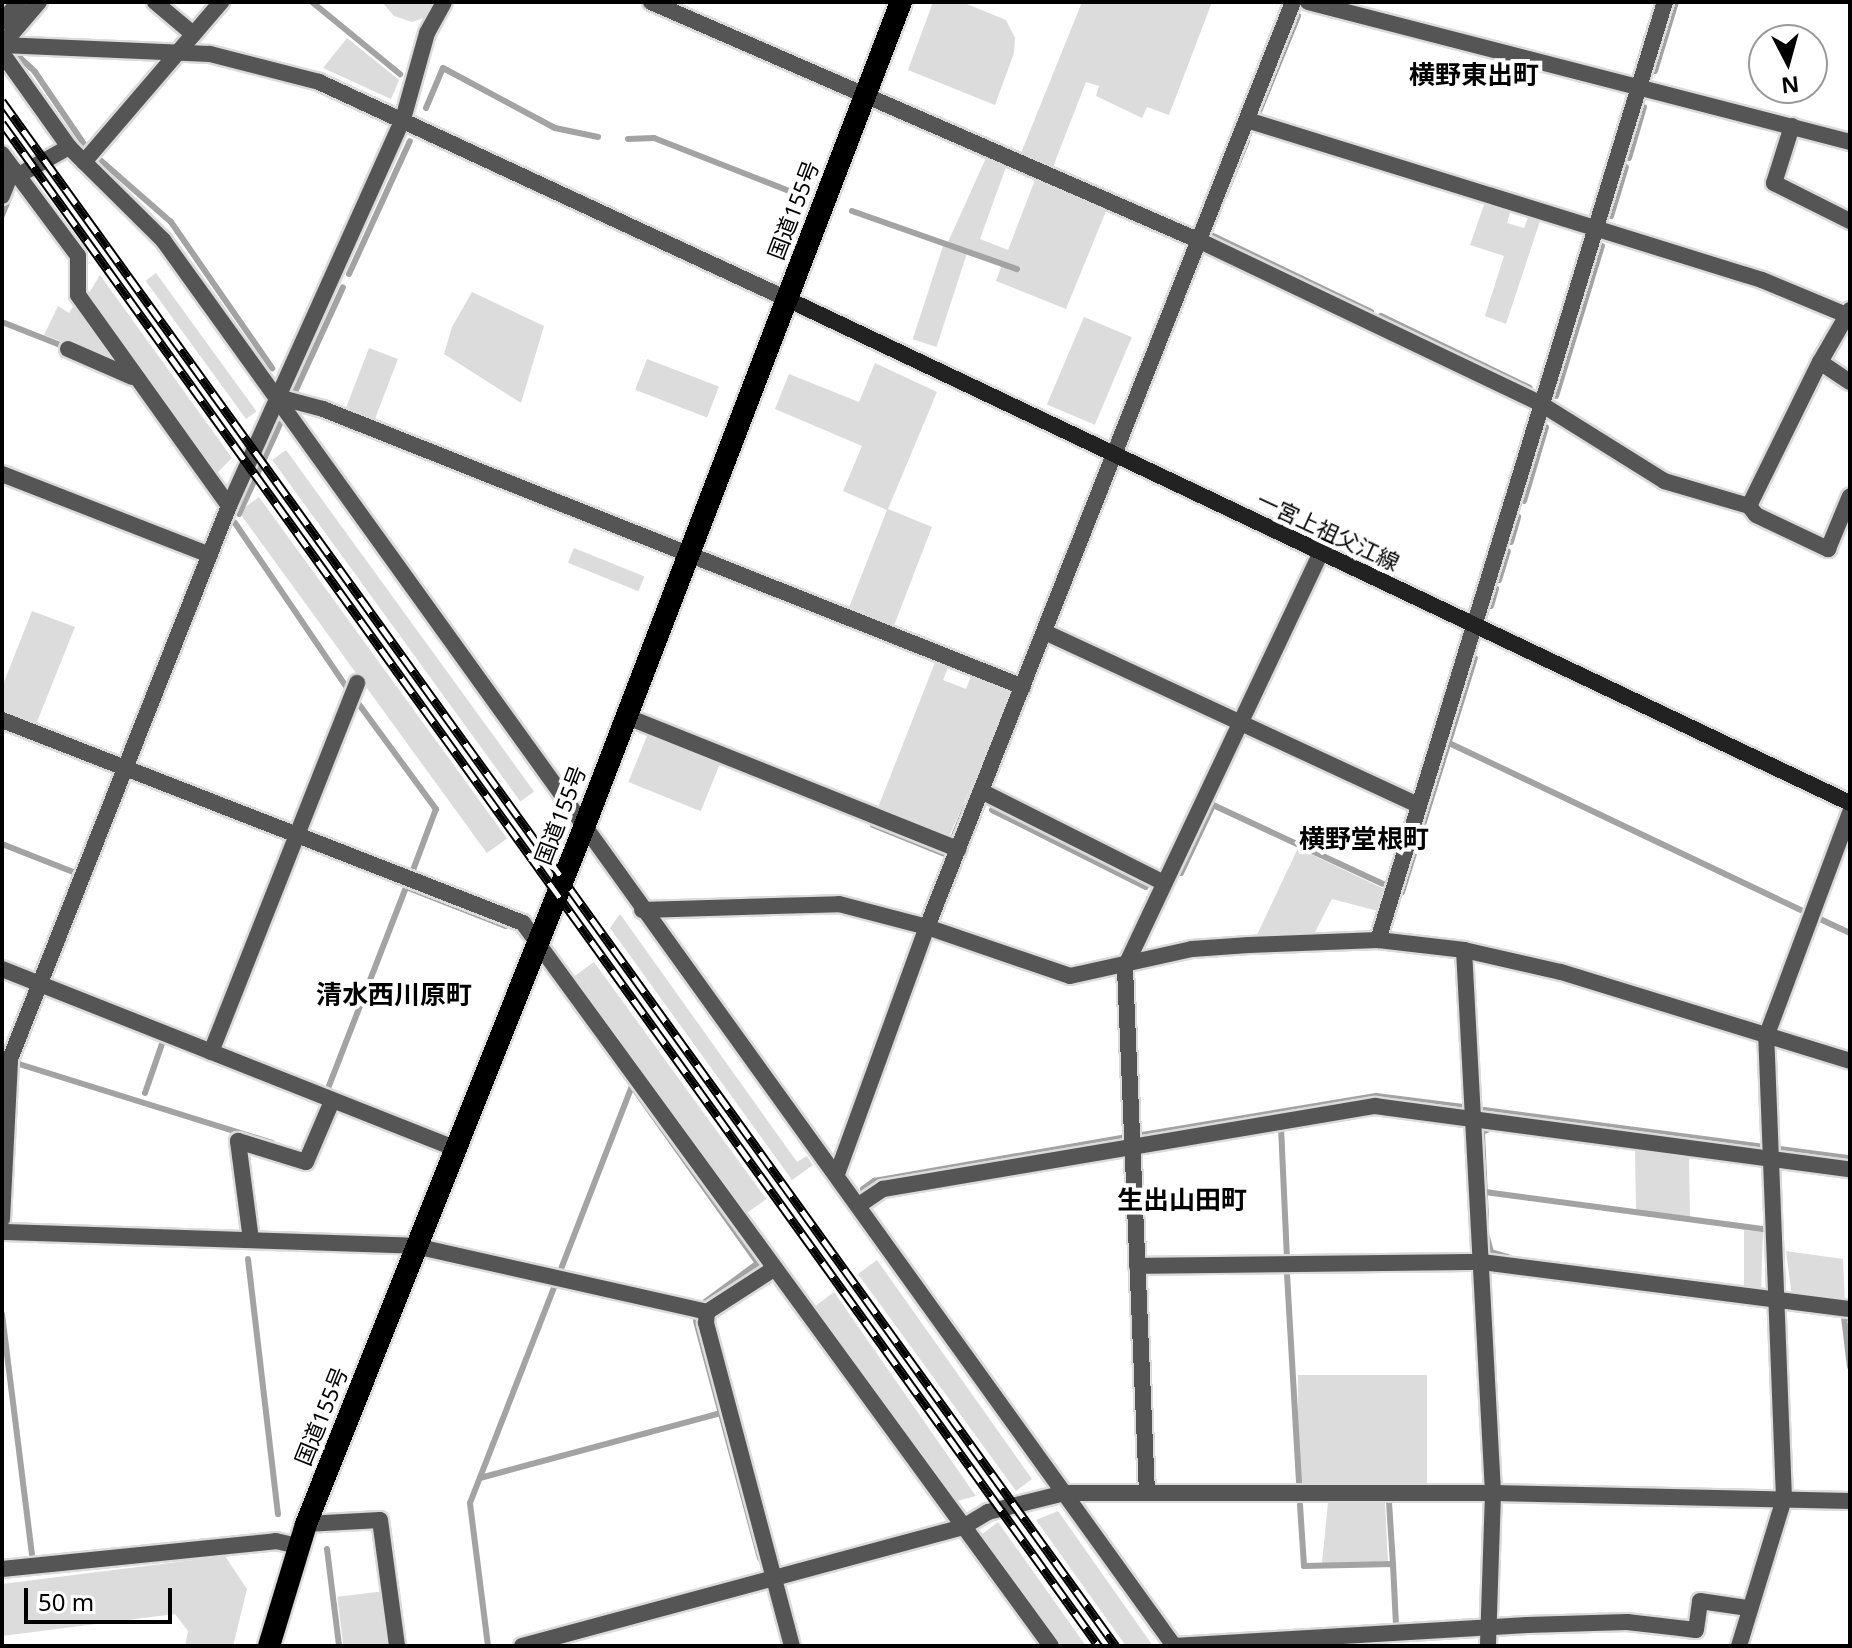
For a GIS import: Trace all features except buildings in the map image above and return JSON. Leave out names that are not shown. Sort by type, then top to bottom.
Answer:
[{"type":"highway","name":"国道155号","points":[[269,1646],[297,1546],[453,1148],[583,830],[685,553],[901,2]]},
{"type":"main road","name":"一宮上祖父江線","points":[[787,299],[1850,803]]},
{"type":"street","points":[[2,22],[19,2]]},
{"type":"street","points":[[2,45],[39,2]]},
{"type":"street","points":[[155,2],[193,34]]},
{"type":"street","points":[[84,162],[221,2]]},
{"type":"street","points":[[2,1219],[10,1059],[229,506],[403,119],[427,33],[444,2]]},
{"type":"street","points":[[651,2],[863,98],[1200,241],[1541,404],[1664,481],[1749,506],[1756,515],[1828,549],[1850,496]]},
{"type":"street","points":[[837,1174],[927,927],[1293,2]]},
{"type":"street","points":[[1308,2],[1640,84],[1850,142]]},
{"type":"street","points":[[1378,940],[1665,2]]},
{"type":"street","points":[[2,45],[180,51],[319,82],[787,299]]},
{"type":"street","points":[[2,53],[69,147],[163,240],[278,397],[583,830],[837,1174],[1174,1646],[1627,1622],[1696,1630],[1700,1601],[1748,1608]]},
{"type":"street","points":[[1247,120],[1596,226],[1762,280],[1848,312],[1749,506]]},
{"type":"street","points":[[1792,126],[1774,183],[1850,221]]},
{"type":"street","points":[[2,196],[15,172],[69,147]]},
{"type":"street","points":[[2,154],[78,256],[78,295],[229,506]]},
{"type":"street","points":[[68,349],[134,377]]},
{"type":"street","points":[[1820,362],[1850,382]]},
{"type":"street","points":[[278,397],[323,409],[1023,687]]},
{"type":"street","points":[[2,474],[210,555]]},
{"type":"street","points":[[1147,1493],[1125,967],[1321,552]]},
{"type":"street","points":[[1045,632],[1419,806]]},
{"type":"street","points":[[211,1052],[357,683]]},
{"type":"street","points":[[625,716],[958,849]]},
{"type":"street","points":[[2,720],[523,923],[772,1270],[803,1300],[1051,1646]]},
{"type":"street","points":[[981,791],[1164,883]]},
{"type":"street","points":[[1739,1646],[1748,1608],[1784,1499],[1766,1037],[1850,812]]},
{"type":"street","points":[[642,910],[839,904],[927,927],[1070,976],[1125,967],[1192,949],[1378,940],[1464,950],[1561,972],[1850,1061]]},
{"type":"street","points":[[1464,950],[1493,1493],[1488,1646]]},
{"type":"street","points":[[2,969],[453,1148]]},
{"type":"street","points":[[251,1240],[238,1141],[306,1162],[332,1101]]},
{"type":"street","points":[[859,1205],[883,1189],[1375,1106],[1474,1120],[1770,1151],[1850,1169]]},
{"type":"street","points":[[2,1232],[415,1246],[707,1312],[772,1270]]},
{"type":"street","points":[[1137,1266],[1482,1262],[1850,1309]]},
{"type":"street","points":[[707,1312],[792,1646]]},
{"type":"street","points":[[522,1646],[963,1527],[988,1512],[1065,1493],[1493,1493],[1850,1501]]},
{"type":"street","points":[[306,1524],[380,1520],[397,1646]]},
{"type":"street","points":[[2,1569],[276,1541],[297,1546]]},
{"type":"shaded area","points":[[382,2],[434,2],[426,17],[412,22],[394,16]]},
{"type":"shaded area","points":[[933,2],[962,2],[1006,20],[1015,38],[1014,53],[995,105],[908,70]]},
{"type":"shaded area","points":[[1082,2],[1212,2],[1169,115],[1147,107],[1142,118],[1096,96],[1099,86],[1086,82],[1051,172],[1019,158]]},
{"type":"shaded area","points":[[347,38],[399,80],[391,99],[323,68]]},
{"type":"shaded area","points":[[986,158],[1006,167],[980,239],[1008,250],[1035,180],[1106,211],[1066,309],[996,281],[1003,262],[948,242]]},
{"type":"shaded area","points":[[1485,202],[1511,209],[1507,223],[1524,228],[1529,215],[1541,218],[1506,324],[1485,316],[1504,256],[1470,245]]},
{"type":"shaded area","points":[[943,246],[967,254],[936,347],[913,339]]},
{"type":"shaded area","points":[[156,273],[257,411],[246,419],[145,281]]},
{"type":"shaded area","points":[[100,275],[232,458],[216,474],[86,298]]},
{"type":"shaded area","points":[[472,292],[544,326],[521,403],[444,354],[452,327]]},
{"type":"shaded area","points":[[76,302],[111,354],[108,359],[44,335],[58,306],[69,313]]},
{"type":"shaded area","points":[[1084,317],[1132,337],[1095,425],[1047,404]]},
{"type":"shaded area","points":[[369,348],[398,359],[373,424],[344,412]]},
{"type":"shaded area","points":[[647,359],[719,387],[707,417],[635,390]]},
{"type":"shaded area","points":[[875,363],[937,392],[888,509],[932,527],[893,628],[848,610],[887,510],[843,491],[862,446],[775,409],[789,374],[859,402]]},
{"type":"shaded area","points":[[286,450],[534,791],[520,801],[272,460]]},
{"type":"shaded area","points":[[259,497],[507,838],[487,853],[239,512]]},
{"type":"shaded area","points":[[574,548],[644,576],[638,591],[568,563]]},
{"type":"shaded area","points":[[32,611],[75,627],[35,727],[2,714],[2,687]]},
{"type":"shaded area","points":[[936,660],[949,665],[943,680],[966,689],[972,674],[1006,687],[1012,695],[948,839],[877,810]]},
{"type":"shaded area","points":[[649,731],[721,760],[701,811],[628,782]]},
{"type":"shaded area","points":[[1298,848],[1384,889],[1378,911],[1332,899],[1312,938],[1255,939]]},
{"type":"shaded area","points":[[620,914],[797,1162],[807,1156],[813,1165],[792,1180],[610,928]]},
{"type":"shaded area","points":[[594,962],[766,1199],[743,1216],[571,979]]},
{"type":"shaded area","points":[[1635,1150],[1689,1157],[1690,1217],[1636,1210]]},
{"type":"shaded area","points":[[1744,1230],[1763,1232],[1761,1289],[1744,1287]]},
{"type":"shaded area","points":[[1786,1251],[1843,1259],[1845,1303],[1792,1297]]},
{"type":"shaded area","points":[[877,1260],[1032,1479],[1016,1491],[858,1274]]},
{"type":"shaded area","points":[[834,1292],[976,1496],[957,1501],[814,1307]]},
{"type":"shaded area","points":[[1298,1375],[1427,1375],[1427,1486],[1298,1486]]},
{"type":"shaded area","points":[[1328,1503],[1385,1503],[1388,1562],[1322,1563]]},
{"type":"shaded area","points":[[1058,1511],[1153,1646],[1126,1646],[1036,1520]]},
{"type":"shaded area","points":[[998,1522],[1086,1646],[1061,1646],[981,1535]]},
{"type":"shaded area","points":[[225,1556],[247,1589],[233,1646],[185,1646],[188,1631],[175,1614],[2,1636],[2,1584]]},
{"type":"shaded area","points":[[385,1591],[392,1646],[343,1646],[337,1597]]},
{"type":"waterway","points":[[312,2],[400,74]]},
{"type":"waterway","points":[[1655,71],[1676,2]]},
{"type":"waterway","points":[[1258,114],[1298,16]]},
{"type":"waterway","points":[[16,54],[35,72],[86,147]]},
{"type":"waterway","points":[[426,108],[443,68],[555,128],[598,137]]},
{"type":"waterway","points":[[1629,158],[1644,107]]},
{"type":"waterway","points":[[628,139],[654,138],[794,193]]},
{"type":"waterway","points":[[349,274],[410,141]]},
{"type":"waterway","points":[[1224,197],[1247,141]]},
{"type":"waterway","points":[[99,159],[171,222],[272,368]]},
{"type":"waterway","points":[[1611,216],[1626,167]]},
{"type":"waterway","points":[[2,215],[10,196]]},
{"type":"waterway","points":[[852,211],[1017,269]]},
{"type":"waterway","points":[[1211,230],[1209,234],[1371,312]]},
{"type":"waterway","points":[[1556,396],[1602,246]]},
{"type":"waterway","points":[[295,392],[343,287]]},
{"type":"waterway","points":[[1381,316],[1530,388]]},
{"type":"waterway","points":[[2,322],[63,346]]},
{"type":"waterway","points":[[239,514],[280,424]]},
{"type":"waterway","points":[[1524,501],[1546,427]]},
{"type":"waterway","points":[[1511,542],[1518,517]]},
{"type":"waterway","points":[[235,523],[347,688]]},
{"type":"waterway","points":[[1499,580],[1508,551]]},
{"type":"waterway","points":[[1491,606],[1496,589]]},
{"type":"waterway","points":[[1402,892],[1475,658]]},
{"type":"waterway","points":[[358,703],[436,809],[412,873]]},
{"type":"waterway","points":[[1449,743],[1801,910]]},
{"type":"waterway","points":[[1181,873],[1213,805],[1383,884]]},
{"type":"waterway","points":[[954,836],[966,807]]},
{"type":"waterway","points":[[992,810],[1146,887]]},
{"type":"waterway","points":[[873,825],[945,854]]},
{"type":"waterway","points":[[2,844],[78,874]]},
{"type":"waterway","points":[[327,1091],[406,887],[506,926]]},
{"type":"waterway","points":[[1820,919],[1850,933]]},
{"type":"waterway","points":[[145,1093],[163,1041]]},
{"type":"waterway","points":[[19,1064],[272,1143]]},
{"type":"waterway","points":[[561,1269],[632,1086],[758,1263],[705,1302]]},
{"type":"waterway","points":[[1142,1135],[1376,1096],[1463,1107]]},
{"type":"waterway","points":[[1484,1110],[1850,1158]]},
{"type":"waterway","points":[[1281,1127],[1287,1258]]},
{"type":"waterway","points":[[1486,1218],[1482,1132],[1491,1128]]},
{"type":"waterway","points":[[863,1189],[874,1181],[1121,1138]]},
{"type":"waterway","points":[[1485,1192],[1763,1229]]},
{"type":"waterway","points":[[1487,1237],[1491,1252],[1507,1257]]},
{"type":"waterway","points":[[248,1259],[278,1514]]},
{"type":"waterway","points":[[1287,1274],[1299,1483]]},
{"type":"waterway","points":[[488,1646],[470,1503],[554,1288]]},
{"type":"waterway","points":[[2,1314],[32,1554]]},
{"type":"waterway","points":[[1850,1318],[1844,1317],[1850,1367]]},
{"type":"waterway","points":[[696,1321],[760,1559]]},
{"type":"waterway","points":[[480,1478],[721,1413]]},
{"type":"waterway","points":[[1389,1502],[1393,1564]]},
{"type":"waterway","points":[[1300,1505],[1304,1566],[1393,1564],[1396,1626]]},
{"type":"waterway","points":[[327,1549],[339,1646]]},
{"type":"railway","points":[[2,101],[1116,1646]]},
{"type":"railway","points":[[2,123],[1099,1646]]},
{"type":"district","name":"横野東出町","points":[[1474,75]]},
{"type":"district","name":"横野堂根町","points":[[1364,839]]},
{"type":"district","name":"清水西川原町","points":[[394,995]]},
{"type":"district","name":"生出山田町","points":[[1182,1200]]}]
